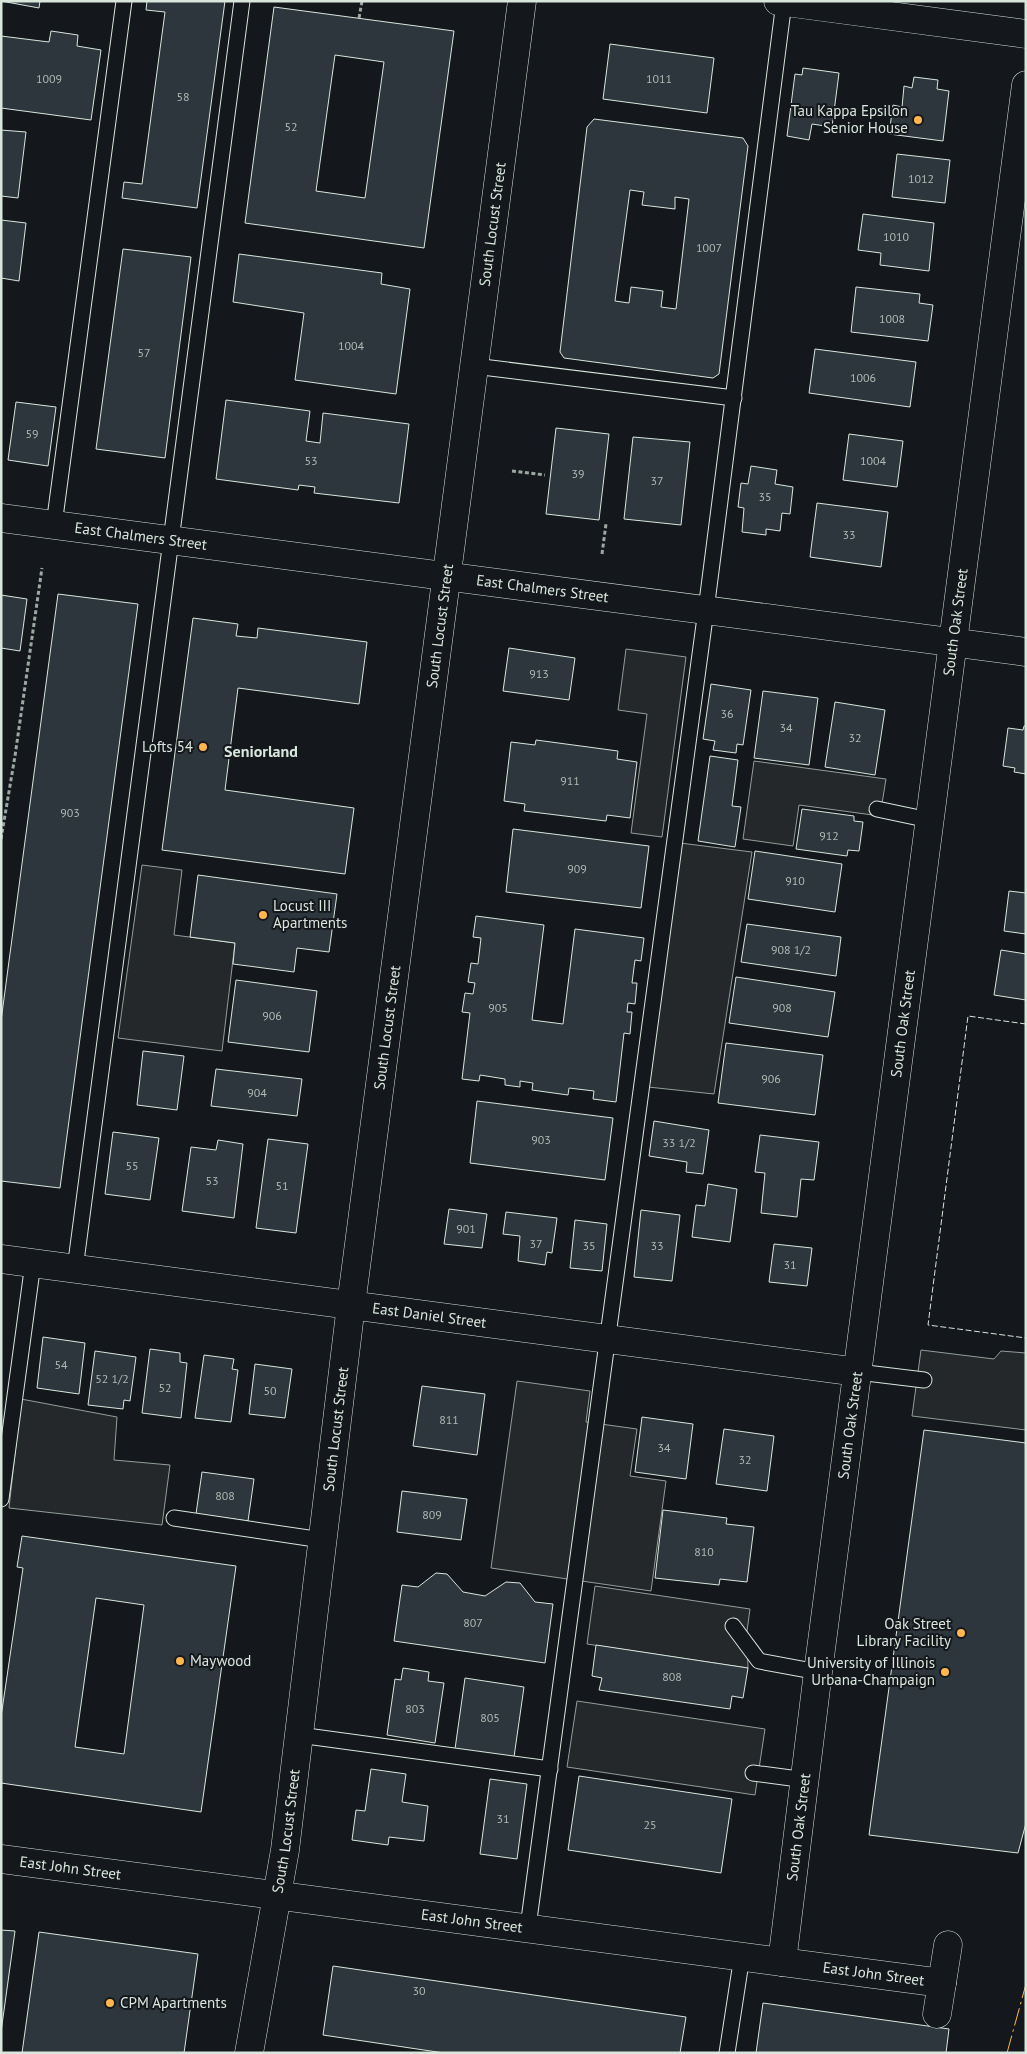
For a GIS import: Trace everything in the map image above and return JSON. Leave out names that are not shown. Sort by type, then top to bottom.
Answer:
[{"type":"street","name":"South Locust Street","points":[[249,2053],[278,1896],[351,1305],[522,1]]},
{"type":"street","points":[[781,2],[1026,34]]},
{"type":"street","name":"South Oak Street","points":[[782,1962],[818,1672],[1026,85]]},
{"type":"street","name":"East Chalmers Street","points":[[1,518],[1026,652]]},
{"type":"street","name":"East Daniel Street","points":[[1,1259],[858,1372]]},
{"type":"street","name":"East John Street","points":[[1,1859],[942,1983]]},
{"type":"street","points":[[937,2014],[948,1945]]},
{"type":"lane","points":[[54,525],[124,1]]},
{"type":"lane","points":[[75,1269],[242,1]]},
{"type":"lane","points":[[528,1927],[734,398],[781,2]]},
{"type":"lane","points":[[474,366],[734,398]]},
{"type":"lane","points":[[877,809],[929,820]]},
{"type":"lane","points":[[1,1499],[33,1264]]},
{"type":"lane","points":[[858,1372],[924,1380]]},
{"type":"lane","points":[[174,1518],[322,1540]]},
{"type":"lane","points":[[733,1626],[758,1661],[818,1672]]},
{"type":"lane","points":[[299,1735],[550,1769]]},
{"type":"lane","points":[[753,1773],[806,1780]]},
{"type":"lane","points":[[727,2053],[742,1956]]},
{"type":"path","points":[[359,18],[362,1]]},
{"type":"path","points":[[512,471],[545,475]]},
{"type":"path","points":[[602,554],[606,524]]},
{"type":"path","points":[[1,838],[15,756],[42,568]]},
{"type":"shaded area","points":[[626,649],[686,657],[662,837],[631,833],[647,714],[618,710]]},
{"type":"shaded area","points":[[754,761],[886,779],[880,816],[799,805],[793,846],[743,839]]},
{"type":"shaded area","points":[[680,843],[752,852],[714,1094],[648,1087]]},
{"type":"shaded area","points":[[142,865],[182,870],[174,935],[235,943],[222,1051],[118,1038]]},
{"type":"shaded area","points":[[921,1350],[994,1359],[1001,1351],[1026,1353],[1026,1430],[912,1416]]},
{"type":"shaded area","points":[[517,1381],[590,1391],[586,1422],[637,1429],[630,1476],[666,1481],[651,1591],[491,1568]]},
{"type":"shaded area","points":[[21,1399],[117,1417],[114,1460],[170,1465],[162,1525],[9,1508]]},
{"type":"shaded area","points":[[595,1586],[750,1609],[747,1631],[748,1668],[587,1644]]},
{"type":"shaded area","points":[[577,1701],[765,1729],[755,1795],[567,1767]]},
{"type":"building","points":[[1,1],[40,1],[39,8]]},
{"type":"building","points":[[147,1],[225,1],[197,208],[122,198],[124,182],[142,184],[165,12],[146,10]]},
{"type":"building","points":[[274,7],[454,31],[424,248],[245,223]],"holes":[[[335,55],[384,62],[365,198],[316,191]]]},
{"type":"building","points":[[51,31],[78,35],[77,46],[101,50],[91,120],[1,108],[1,36],[49,42]]},
{"type":"building","points":[[610,44],[714,58],[707,113],[603,99]]},
{"type":"building","points":[[803,68],[839,73],[832,127],[812,124],[809,140],[787,136],[795,74],[802,75]]},
{"type":"building","name":"Tau Kappa Epsilon Senior House","points":[[914,77],[938,80],[937,89],[949,91],[943,141],[889,134],[893,105],[902,107],[904,86],[912,88]]},
{"type":"building","points":[[594,119],[743,138],[748,146],[719,374],[713,378],[564,358],[560,352],[587,127]],"holes":[[[630,190],[644,192],[642,205],[675,209],[675,197],[689,199],[676,309],[661,307],[663,291],[631,287],[629,303],[615,301]]]},
{"type":"building","points":[[1,130],[26,132],[18,198],[1,196]]},
{"type":"building","points":[[897,154],[950,160],[945,203],[892,197]]},
{"type":"building","points":[[863,214],[934,223],[929,271],[880,265],[881,253],[858,250]]},
{"type":"building","points":[[1,220],[26,223],[19,281],[1,278]]},
{"type":"building","points":[[123,249],[191,257],[165,458],[96,449]]},
{"type":"building","points":[[239,254],[382,273],[381,284],[410,289],[396,394],[295,380],[304,313],[233,302]]},
{"type":"building","points":[[856,287],[920,294],[919,303],[933,305],[928,341],[851,332]]},
{"type":"building","points":[[815,349],[916,362],[910,407],[809,393]]},
{"type":"building","points":[[226,400],[310,411],[306,441],[320,443],[323,413],[409,424],[399,503],[314,493],[315,487],[299,485],[298,490],[216,479]]},
{"type":"building","points":[[16,402],[56,407],[48,466],[8,460]]},
{"type":"building","points":[[556,428],[609,434],[599,520],[546,514]]},
{"type":"building","points":[[849,434],[903,441],[897,487],[843,480]]},
{"type":"building","points":[[633,437],[690,442],[681,525],[624,519]]},
{"type":"building","points":[[751,466],[777,470],[775,484],[793,487],[790,514],[782,513],[780,531],[766,529],[766,535],[742,532],[744,508],[738,507],[741,483],[748,484]]},
{"type":"building","points":[[817,503],[888,512],[881,567],[810,557]]},
{"type":"building","points":[[58,594],[138,604],[60,1188],[1,1181],[1,1021]]},
{"type":"building","points":[[1,595],[27,599],[20,651],[1,648]]},
{"type":"building","name":"Lofts 54","points":[[193,618],[238,624],[236,636],[257,638],[258,628],[367,642],[359,704],[238,688],[225,790],[354,808],[345,874],[162,850]]},
{"type":"building","points":[[509,648],[575,658],[569,700],[503,691]]},
{"type":"building","points":[[711,684],[751,690],[743,745],[737,744],[736,753],[713,750],[715,741],[703,739]]},
{"type":"building","points":[[763,691],[818,698],[809,765],[754,758]]},
{"type":"building","points":[[835,702],[885,710],[875,775],[825,767]]},
{"type":"building","points":[[1024,726],[1026,726],[1026,774],[1014,772],[1015,768],[1003,766],[1008,728],[1023,730]]},
{"type":"building","points":[[536,740],[618,751],[617,759],[637,762],[630,818],[607,815],[606,821],[524,811],[525,804],[504,801],[511,742],[535,745]]},
{"type":"building","points":[[710,756],[738,760],[732,806],[741,807],[735,847],[698,841]]},
{"type":"building","points":[[802,809],[854,816],[854,821],[863,822],[859,851],[848,850],[847,856],[796,849]]},
{"type":"building","points":[[513,829],[649,846],[641,908],[506,892]]},
{"type":"building","points":[[755,851],[842,864],[835,912],[748,899]]},
{"type":"building","name":"Locust III Apartments","points":[[198,875],[337,894],[329,952],[297,948],[294,972],[233,964],[235,943],[190,937]]},
{"type":"building","points":[[1009,891],[1026,893],[1026,934],[1004,931]]},
{"type":"building","points":[[476,916],[544,925],[532,1020],[563,1024],[575,929],[644,938],[641,961],[635,960],[632,983],[637,983],[635,1004],[628,1003],[627,1012],[632,1012],[630,1034],[624,1033],[616,1102],[593,1099],[594,1091],[569,1088],[568,1095],[532,1090],[533,1083],[520,1081],[520,1087],[505,1085],[505,1079],[480,1075],[479,1081],[462,1079],[470,1013],[462,1012],[465,993],[473,994],[475,983],[468,982],[471,963],[478,964],[481,938],[473,937]]},
{"type":"building","points":[[747,924],[841,937],[836,976],[741,962]]},
{"type":"building","points":[[1001,950],[1026,954],[1026,1000],[994,995]]},
{"type":"building","points":[[736,977],[835,992],[828,1037],[729,1023]]},
{"type":"building","points":[[236,980],[317,991],[309,1052],[228,1042]]},
{"type":"building","points":[[726,1043],[823,1055],[815,1115],[718,1103]]},
{"type":"building","points":[[143,1051],[184,1056],[177,1110],[137,1105]]},
{"type":"building","points":[[216,1069],[302,1079],[297,1116],[211,1106]]},
{"type":"building","points":[[477,1101],[613,1118],[605,1180],[470,1163]]},
{"type":"building","points":[[654,1121],[709,1130],[703,1174],[686,1172],[687,1162],[649,1156]]},
{"type":"building","points":[[113,1132],[159,1138],[150,1200],[105,1194]]},
{"type":"building","points":[[760,1135],[819,1142],[814,1180],[801,1179],[797,1217],[761,1213],[765,1173],[755,1172]]},
{"type":"building","points":[[268,1139],[308,1144],[296,1233],[256,1228]]},
{"type":"building","points":[[218,1140],[243,1144],[234,1218],[182,1211],[191,1147],[216,1150]]},
{"type":"building","points":[[708,1184],[737,1189],[730,1242],[692,1237],[696,1205],[705,1206]]},
{"type":"building","points":[[449,1209],[487,1214],[482,1248],[444,1244]]},
{"type":"building","points":[[641,1210],[680,1215],[672,1281],[634,1277]]},
{"type":"building","points":[[506,1212],[557,1218],[552,1253],[547,1252],[545,1265],[518,1261],[520,1236],[503,1234]]},
{"type":"building","points":[[575,1220],[607,1224],[602,1271],[570,1268]]},
{"type":"building","points":[[774,1244],[812,1248],[807,1286],[769,1282]]},
{"type":"building","points":[[43,1337],[85,1343],[79,1394],[37,1388]]},
{"type":"building","points":[[150,1349],[180,1353],[180,1362],[187,1363],[181,1418],[142,1413]]},
{"type":"building","points":[[95,1351],[136,1357],[130,1401],[124,1400],[123,1409],[88,1405]]},
{"type":"building","points":[[204,1355],[234,1359],[232,1369],[238,1370],[231,1422],[195,1418]]},
{"type":"building","points":[[255,1364],[292,1369],[285,1418],[249,1414]]},
{"type":"building","points":[[422,1386],[485,1394],[477,1455],[413,1446]]},
{"type":"building","points":[[642,1417],[693,1424],[686,1479],[635,1472]]},
{"type":"building","points":[[724,1429],[774,1436],[767,1491],[716,1484]]},
{"type":"building","name":"Oak Street Library Facility","points":[[924,1430],[1026,1443],[1026,1823],[1018,1853],[869,1835]]},
{"type":"building","points":[[202,1472],[254,1479],[248,1521],[196,1514]]},
{"type":"building","points":[[402,1491],[467,1499],[461,1540],[397,1532]]},
{"type":"building","points":[[663,1510],[727,1518],[726,1524],[754,1527],[747,1582],[720,1579],[719,1585],[655,1578]]},
{"type":"building","name":"Maywood","points":[[22,1536],[236,1566],[201,1812],[1,1783],[1,1717],[23,1568],[17,1567]],"holes":[[[96,1598],[144,1605],[124,1754],[75,1747]]]},
{"type":"building","points":[[436,1573],[447,1574],[463,1592],[485,1596],[506,1582],[520,1583],[535,1602],[553,1604],[545,1663],[394,1641],[402,1585],[418,1587]]},
{"type":"building","points":[[596,1645],[748,1668],[743,1698],[732,1696],[730,1709],[599,1690],[602,1678],[592,1676]]},
{"type":"building","points":[[403,1668],[429,1672],[428,1681],[444,1683],[435,1743],[387,1735],[395,1679],[401,1680]]},
{"type":"building","points":[[465,1678],[524,1687],[514,1757],[455,1749]]},
{"type":"building","points":[[371,1769],[406,1774],[402,1802],[428,1806],[424,1841],[389,1837],[388,1845],[352,1840],[356,1810],[365,1811]]},
{"type":"building","points":[[579,1776],[732,1799],[721,1873],[568,1850]]},
{"type":"building","points":[[490,1779],[527,1784],[517,1859],[480,1854]]},
{"type":"building","points":[[1,1930],[15,1931],[1,2032]]},
{"type":"building","name":"CPM Apartments","points":[[39,1932],[198,1954],[184,2053],[22,2053]]},
{"type":"building","points":[[333,1966],[686,2017],[680,2053],[444,2053],[323,2035]]},
{"type":"building","points":[[763,2003],[949,2029],[946,2053],[756,2053]]},
{"type":"fence","points":[[1026,1024],[968,1016],[928,1325],[1026,1338]]},
{"type":"power","points":[[1007,2053],[1026,1984]]},
{"type":"place","name":"Tau Kappa Epsilon Senior House","points":[[918,120]]},
{"type":"place","name":"Lofts 54","points":[[203,747]]},
{"type":"place","name":"Locust III Apartments","points":[[263,915]]},
{"type":"place","name":"Oak Street Library Facility","points":[[961,1633]]},
{"type":"place","name":"Maywood","points":[[180,1661]]},
{"type":"place","name":"University of Illinois Urbana-Champaign","points":[[945,1672]]},
{"type":"place","name":"CPM Apartments","points":[[110,2003]]},
{"type":"district","name":"Seniorland","points":[[261,751]]}]
